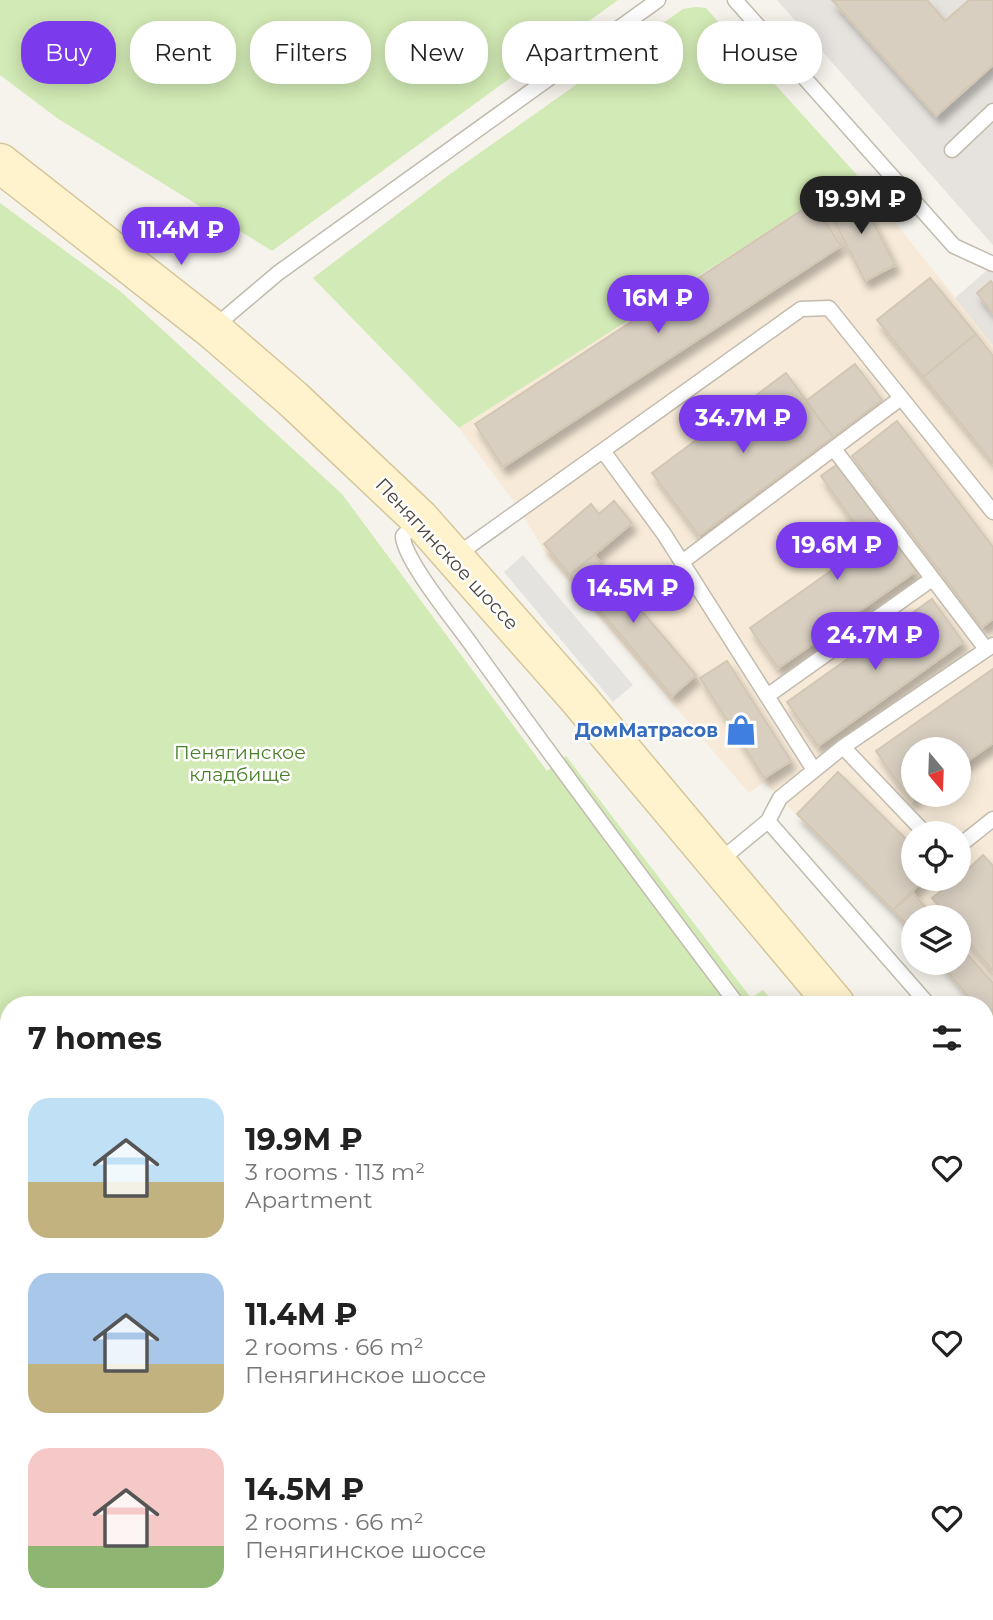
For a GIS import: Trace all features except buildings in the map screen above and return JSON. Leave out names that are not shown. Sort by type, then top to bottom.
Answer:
[{"type":"main road","name":"Пенягинское шоссе","points":[[0,163],[212,329],[293,399],[420,519],[828,996]]},
{"type":"lane","points":[[212,329],[278,272],[658,0]]},
{"type":"lane","points":[[735,0],[954,246],[993,264]]},
{"type":"lane","points":[[951,150],[993,111]]},
{"type":"lane","points":[[454,557],[801,309],[828,308],[993,512]]},
{"type":"lane","points":[[682,562],[901,398]]},
{"type":"lane","points":[[717,863],[768,821],[780,798],[843,747],[989,647],[932,579],[834,449]]},
{"type":"lane","points":[[603,451],[682,562],[814,771]]},
{"type":"lane","points":[[420,519],[403,536],[403,545],[423,576],[551,757],[731,996]]},
{"type":"lane","points":[[767,696],[932,579]]},
{"type":"lane","points":[[843,747],[914,821]]},
{"type":"lane","points":[[971,836],[993,819]]},
{"type":"lane","points":[[768,821],[921,996]]},
{"type":"shaded area","points":[[777,0],[993,0],[993,245],[822,51],[822,21],[796,21]]},
{"type":"shaded area","points":[[857,175],[993,345],[993,996],[966,996],[948,975],[971,975],[971,905],[901,905],[901,922],[764,782],[749,793],[548,558],[520,510],[459,428]]},
{"type":"shaded area","points":[[993,265],[993,345],[955,298]]},
{"type":"shaded area","points":[[523,555],[633,685],[613,702],[504,572]]},
{"type":"green space","points":[[0,0],[618,0],[589,21],[502,21],[502,84],[272,251],[57,118],[0,75]]},
{"type":"green space","points":[[706,8],[718,21],[697,21],[697,84],[775,84],[857,175],[459,428],[313,278],[450,174],[577,84],[683,84],[683,21],[666,21],[683,9]]},
{"type":"green space","name":"Пенягинское кладбище","points":[[0,203],[120,291],[342,494],[547,771],[566,756],[749,996],[0,996]]},
{"type":"green space","name":"Пенягинское кладбище","points":[[763,990],[768,996],[754,996]]},
{"type":"place","name":"ДомМатрасов","points":[[741,730]]}]
